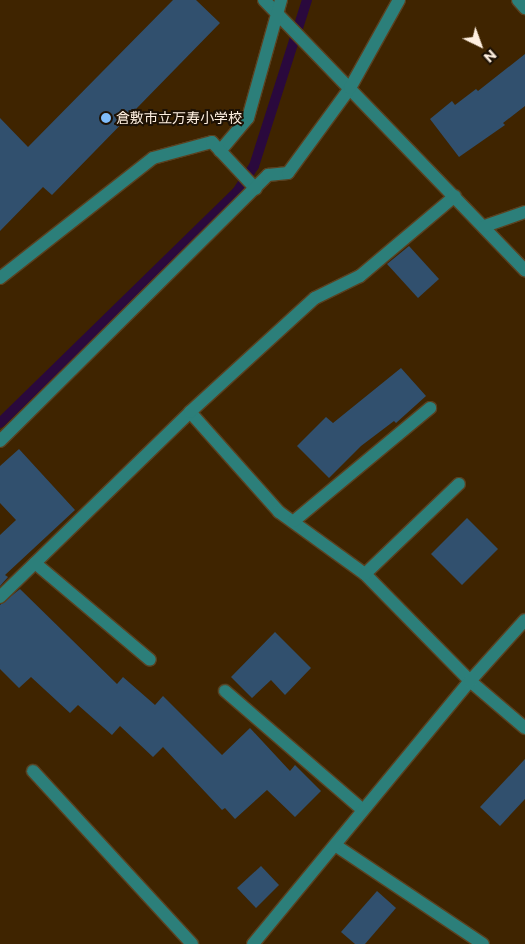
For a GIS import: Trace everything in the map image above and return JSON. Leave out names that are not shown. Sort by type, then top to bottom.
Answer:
[{"type":"street","points":[[264,0],[279,6],[290,25],[303,39],[485,226],[525,270]]},
{"type":"street","points":[[0,441],[249,182],[268,175],[288,173],[350,88],[399,0]]},
{"type":"street","points":[[518,0],[525,8]]},
{"type":"street","points":[[220,151],[248,118],[279,6]]},
{"type":"street","points":[[0,278],[153,158],[212,142],[249,182]]},
{"type":"street","points":[[0,597],[190,412],[315,298],[360,276],[455,196]]},
{"type":"street","points":[[485,226],[525,212]]},
{"type":"street","points":[[294,521],[430,408]]},
{"type":"street","points":[[190,412],[279,512],[365,574],[470,681],[525,728]]},
{"type":"street","points":[[365,574],[459,484]]},
{"type":"street","points":[[35,563],[150,660]]},
{"type":"street","points":[[253,944],[470,681],[525,620]]},
{"type":"street","points":[[225,691],[363,810]]},
{"type":"street","points":[[33,771],[192,944]]},
{"type":"street","points":[[335,845],[468,940],[483,944]]},
{"type":"building","points":[[173,0],[196,0],[220,23],[52,195],[43,187],[0,231],[0,118],[28,147]]},
{"type":"building","points":[[525,54],[525,106],[503,123],[505,125],[459,157],[430,119],[452,101],[455,105],[476,89],[478,91]]},
{"type":"building","points":[[409,246],[439,279],[418,298],[387,264]]},
{"type":"building","points":[[401,368],[426,396],[396,423],[394,421],[361,446],[329,478],[297,446],[326,417],[333,423]]},
{"type":"building","points":[[19,449],[75,510],[5,575],[8,577],[0,586],[0,535],[16,520],[0,503],[0,466]]},
{"type":"building","points":[[467,518],[498,549],[462,585],[431,554]]},
{"type":"building","points":[[20,589],[117,684],[123,677],[155,705],[163,696],[222,755],[250,728],[290,771],[295,765],[321,791],[295,817],[267,790],[235,819],[225,808],[222,810],[163,747],[153,757],[120,726],[112,735],[78,705],[70,713],[31,677],[19,688],[0,669],[0,605]]},
{"type":"building","points":[[275,632],[311,668],[285,695],[271,680],[252,698],[231,677]]},
{"type":"building","points":[[525,759],[525,799],[500,826],[480,807]]},
{"type":"building","points":[[261,866],[279,885],[256,908],[237,888]]},
{"type":"building","points":[[377,891],[396,908],[365,944],[355,944],[341,932]]},
{"type":"waterway","points":[[0,423],[237,192],[254,166],[307,0]]},
{"type":"place","name":"倉敷市立万寿小学校","points":[[106,118]]}]
